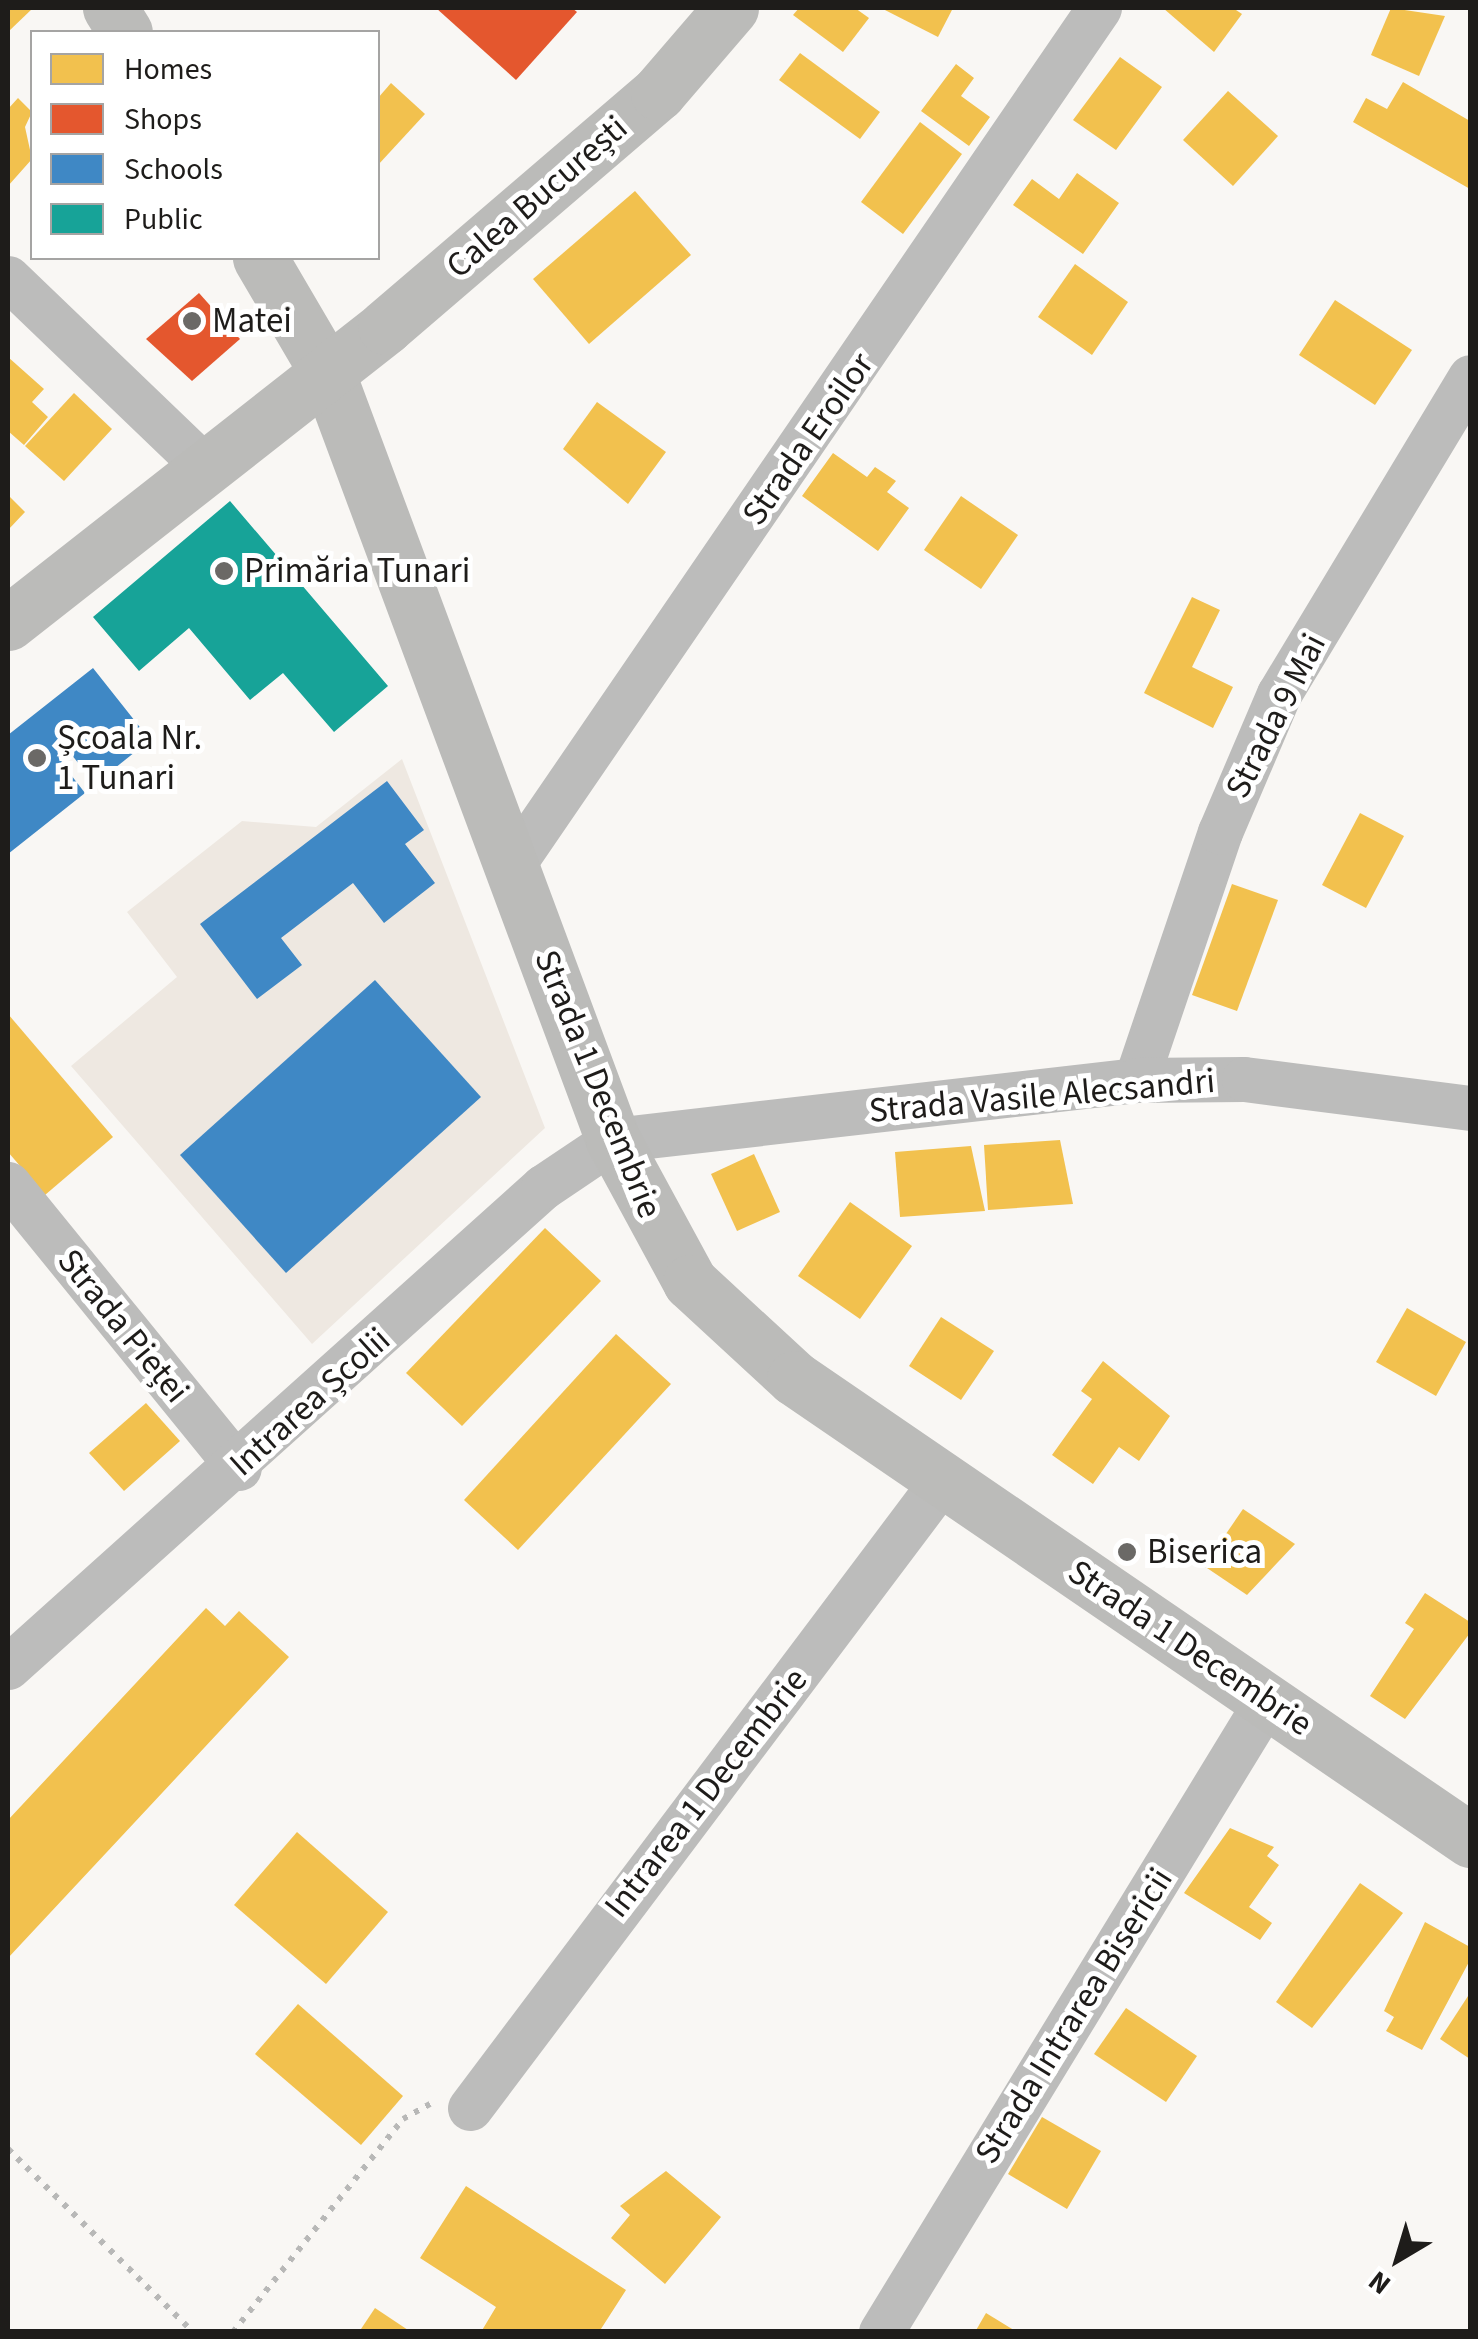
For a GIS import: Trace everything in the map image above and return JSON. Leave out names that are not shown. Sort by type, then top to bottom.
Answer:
[{"type":"main road","points":[[110,8],[123,30]]},
{"type":"main road","name":"Calea București","points":[[8,623],[328,374],[658,93],[731,8]]},
{"type":"main road","name":"Strada 1 Decembrie","points":[[261,260],[328,374],[613,1140],[690,1282],[737,1332],[1470,1840]]},
{"type":"street","name":"Strada Eroilor","points":[[511,867],[1099,8]]},
{"type":"street","points":[[8,278],[206,468]]},
{"type":"street","name":"Strada 9 Mai","points":[[1136,1080],[1254,748],[1470,377]]},
{"type":"street","name":"Strada Vasile Alecsandri","points":[[613,1140],[1136,1080],[1262,1081],[1470,1108]]},
{"type":"street","name":"Intrarea Școlii","points":[[8,1667],[239,1468],[543,1187],[613,1140]]},
{"type":"street","name":"Strada Pieței","points":[[8,1184],[239,1468]]},
{"type":"street","name":"Intrarea 1 Decembrie","points":[[470,2108],[944,1478]]},
{"type":"street","name":"Strada Intrarea Bisericii","points":[[881,2332],[1267,1700]]},
{"type":"path","points":[[233,2332],[403,2119],[428,2103],[470,2108]]},
{"type":"path","points":[[8,2149],[193,2332]]},
{"type":"shaded area","points":[[402,759],[545,1128],[312,1344],[71,1066],[177,977],[127,912],[242,821],[316,827]]},
{"type":"building: Homes","points":[[8,8],[33,8],[8,32]]},
{"type":"building: Homes","points":[[799,8],[855,8],[869,18],[843,52],[793,15]]},
{"type":"building: Homes","points":[[881,8],[953,8],[938,37]]},
{"type":"building: Homes","points":[[1163,8],[1233,8],[1242,14],[1214,52]]},
{"type":"building: Homes","points":[[1391,8],[1445,16],[1419,76],[1371,55]]},
{"type":"building: Homes","points":[[800,53],[880,112],[860,139],[779,80]]},
{"type":"building: Homes","points":[[1120,57],[1162,87],[1116,150],[1073,120]]},
{"type":"building: Homes","points":[[956,64],[974,78],[961,96],[990,117],[969,146],[921,111]]},
{"type":"building: Homes","points":[[1403,82],[1470,121],[1470,189],[1353,122],[1366,98],[1387,109]]},
{"type":"building: Homes","points":[[391,83],[425,114],[380,163],[380,96]]},
{"type":"building: Homes","points":[[1228,91],[1278,136],[1233,186],[1183,140]]},
{"type":"building: Homes","points":[[18,98],[30,110],[25,127],[30,161],[8,186],[8,109]]},
{"type":"building: Homes","points":[[920,122],[962,154],[903,234],[861,202]]},
{"type":"building: Homes","points":[[1077,173],[1119,203],[1083,254],[1013,205],[1032,179],[1059,199]]},
{"type":"building: Homes","points":[[635,191],[691,255],[589,344],[533,279]]},
{"type":"building: Homes","points":[[1075,264],[1128,302],[1092,355],[1038,317]]},
{"type":"building: Homes","points":[[1335,300],[1412,350],[1375,405],[1299,355]]},
{"type":"building: Homes","points":[[8,357],[44,389],[32,402],[48,417],[24,445],[8,431]]},
{"type":"building: Homes","points":[[74,393],[112,429],[64,481],[25,446]]},
{"type":"building: Homes","points":[[597,402],[666,452],[628,504],[563,449]]},
{"type":"building: Homes","points":[[833,453],[867,477],[875,467],[896,481],[887,492],[909,508],[878,551],[802,496]]},
{"type":"building: Homes","points":[[8,495],[25,512],[8,530]]},
{"type":"building: Homes","points":[[961,496],[1018,535],[981,589],[924,550]]},
{"type":"building: Homes","points":[[1192,597],[1220,610],[1192,667],[1233,687],[1213,728],[1144,693]]},
{"type":"building: Homes","points":[[1360,813],[1404,836],[1366,908],[1322,885]]},
{"type":"building: Homes","points":[[1232,884],[1278,900],[1237,1011],[1192,995]]},
{"type":"building: Homes","points":[[8,1014],[113,1137],[45,1195],[8,1152]]},
{"type":"building: Homes","points":[[1060,1140],[1073,1204],[988,1210],[984,1145]]},
{"type":"building: Homes","points":[[971,1146],[985,1211],[900,1217],[895,1152]]},
{"type":"building: Homes","points":[[754,1154],[780,1212],[737,1231],[711,1174]]},
{"type":"building: Homes","points":[[850,1202],[912,1246],[860,1319],[798,1276]]},
{"type":"building: Homes","points":[[545,1228],[601,1281],[462,1426],[406,1373]]},
{"type":"building: Homes","points":[[1407,1308],[1466,1342],[1436,1396],[1376,1362]]},
{"type":"building: Homes","points":[[941,1317],[994,1351],[961,1400],[909,1366]]},
{"type":"building: Homes","points":[[616,1334],[671,1384],[518,1550],[464,1500]]},
{"type":"building: Homes","points":[[1103,1361],[1170,1416],[1139,1461],[1119,1447],[1093,1484],[1052,1455],[1092,1399],[1081,1391]]},
{"type":"building: Homes","points":[[146,1403],[180,1441],[124,1491],[89,1453]]},
{"type":"building: Homes","points":[[1243,1509],[1295,1544],[1247,1595],[1204,1566]]},
{"type":"building: Homes","points":[[1425,1593],[1470,1622],[1470,1633],[1405,1719],[1370,1696],[1414,1629],[1405,1623]]},
{"type":"building: Homes","points":[[206,1608],[225,1626],[239,1611],[289,1657],[8,1958],[8,1820]]},
{"type":"building: Homes","points":[[1230,1828],[1274,1847],[1267,1856],[1279,1865],[1249,1907],[1272,1923],[1260,1940],[1184,1893]]},
{"type":"building: Homes","points":[[297,1832],[388,1912],[326,1984],[234,1905]]},
{"type":"building: Homes","points":[[1360,1883],[1403,1913],[1312,2028],[1276,2002]]},
{"type":"building: Homes","points":[[1425,1922],[1470,1947],[1470,1960],[1422,2050],[1386,2031],[1394,2017],[1384,2011]]},
{"type":"building: Homes","points":[[1470,1993],[1470,2059],[1440,2039]]},
{"type":"building: Homes","points":[[298,2004],[403,2096],[361,2145],[255,2054]]},
{"type":"building: Homes","points":[[1126,2008],[1197,2056],[1166,2102],[1094,2054]]},
{"type":"building: Homes","points":[[1042,2117],[1101,2151],[1067,2209],[1008,2174]]},
{"type":"building: Homes","points":[[666,2171],[721,2217],[665,2284],[611,2238],[630,2215],[620,2206]]},
{"type":"building: Homes","points":[[466,2186],[626,2290],[599,2332],[481,2332],[496,2307],[420,2258]]},
{"type":"building: Homes","points":[[375,2308],[411,2332],[359,2332]]},
{"type":"building: Homes","points":[[986,2313],[1017,2332],[975,2332]]},
{"type":"building: Shops","points":[[436,8],[572,8],[577,12],[516,80]]},
{"type":"building: Shops","points":[[199,293],[240,339],[192,381],[146,339]]},
{"type":"building: Schools","name":"Școala Nr. 1 Tunari","points":[[93,668],[150,740],[95,784],[71,754],[61,762],[85,793],[8,854],[8,735]]},
{"type":"building: Schools","points":[[387,781],[424,830],[405,844],[435,883],[384,923],[353,883],[281,938],[302,965],[257,999],[200,924]]},
{"type":"building: Schools","points":[[375,980],[481,1097],[286,1273],[180,1155]]},
{"type":"building: Public","points":[[230,501],[388,686],[334,732],[283,673],[250,700],[189,628],[139,671],[93,617]]},
{"type":"place","name":"Matei","points":[[192,321]]},
{"type":"place","name":"Primăria Tunari","points":[[224,571]]},
{"type":"place","name":"Școala Nr. 1 Tunari","points":[[37,758]]},
{"type":"place","name":"Biserica","points":[[1127,1552]]}]
